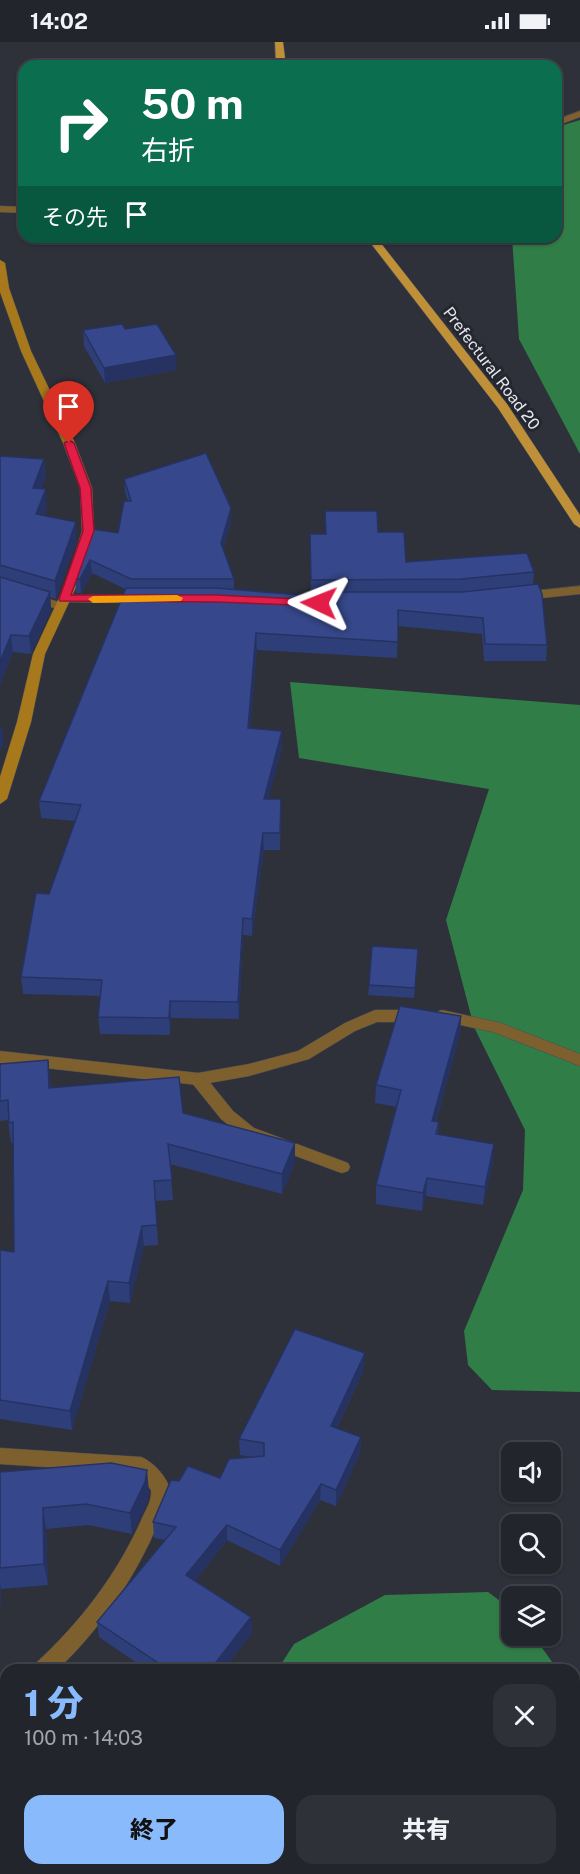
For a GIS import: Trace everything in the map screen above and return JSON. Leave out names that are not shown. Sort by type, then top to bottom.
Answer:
[{"type":"main road","points":[[279,42],[281,60]]},
{"type":"main road","name":"Prefectural Road 20","points":[[376,243],[503,406],[580,524]]},
{"type":"street","points":[[562,121],[580,114]]},
{"type":"street","points":[[0,209],[18,210]]},
{"type":"street","points":[[0,263],[4,288],[26,351],[69,443],[86,488],[88,531],[63,602],[39,654],[24,722],[0,799]]},
{"type":"street","points":[[0,588],[63,602],[156,598]]},
{"type":"street","points":[[508,597],[580,591]]},
{"type":"street","points":[[0,1057],[198,1079],[249,1071],[303,1055],[350,1027],[375,1016],[445,1017],[496,1027],[580,1060]]},
{"type":"street","points":[[198,1079],[227,1115],[248,1132],[342,1167]]},
{"type":"street","points":[[0,1456],[141,1465],[156,1480],[161,1495],[145,1536],[90,1619],[50,1664]]},
{"type":"green space","points":[[580,120],[580,454],[519,339],[512,243],[562,243],[562,125]]},
{"type":"green space","points":[[290,682],[580,705],[580,1392],[492,1390],[468,1365],[464,1331],[523,1190],[525,1130],[474,1027],[446,920],[489,789],[299,758]]},
{"type":"green space","points":[[488,1592],[501,1602],[501,1646],[541,1646],[553,1664],[281,1664],[294,1644],[385,1595]]},
{"type":"building","points":[[122,324],[125,329],[157,324],[176,355],[104,368],[83,330]]},
{"type":"building","points":[[206,453],[231,508],[221,543],[234,579],[131,579],[90,560],[80,579],[75,579],[92,529],[118,533],[124,501],[131,501],[124,479]]},
{"type":"building","points":[[0,456],[44,459],[33,488],[46,489],[36,514],[76,522],[55,581],[0,565]]},
{"type":"building","points":[[325,511],[377,511],[378,532],[404,532],[406,562],[527,553],[534,572],[462,579],[311,580],[310,534],[326,534]]},
{"type":"building","points":[[0,577],[50,592],[29,636],[11,635],[0,662]]},
{"type":"building","points":[[538,584],[542,594],[547,645],[485,644],[483,618],[398,610],[398,642],[256,633],[248,728],[282,731],[264,799],[281,799],[280,833],[263,833],[252,919],[243,918],[238,1002],[170,1001],[169,1018],[98,1017],[102,980],[21,977],[36,893],[49,894],[81,805],[39,801],[126,588],[216,588],[312,596],[312,592],[462,592]]},
{"type":"building","points":[[372,946],[418,949],[415,988],[369,985]]},
{"type":"building","points":[[400,1006],[461,1016],[432,1121],[439,1122],[436,1134],[494,1144],[485,1187],[427,1178],[423,1193],[376,1185],[401,1090],[376,1085]]},
{"type":"building","points":[[48,1060],[49,1088],[179,1077],[183,1113],[295,1143],[282,1174],[168,1144],[172,1180],[154,1181],[157,1225],[142,1226],[129,1283],[108,1281],[70,1411],[0,1400],[0,1250],[14,1252],[13,1122],[9,1123],[8,1100],[0,1101],[0,1064]]},
{"type":"building","points":[[295,1329],[365,1353],[331,1426],[361,1437],[336,1490],[321,1484],[280,1550],[227,1525],[186,1575],[251,1617],[215,1664],[160,1664],[97,1622],[176,1527],[153,1522],[171,1480],[179,1481],[188,1466],[220,1478],[229,1459],[264,1456],[264,1443],[239,1439]]},
{"type":"building","points":[[111,1463],[147,1470],[145,1482],[130,1513],[86,1504],[43,1508],[44,1564],[0,1568],[0,1472]]},
{"type":"slow traffic","points":[[93,599],[177,598]]},
{"type":"route","points":[[69,443],[86,488],[88,531],[72,583],[64,599],[217,598],[319,603]]}]
